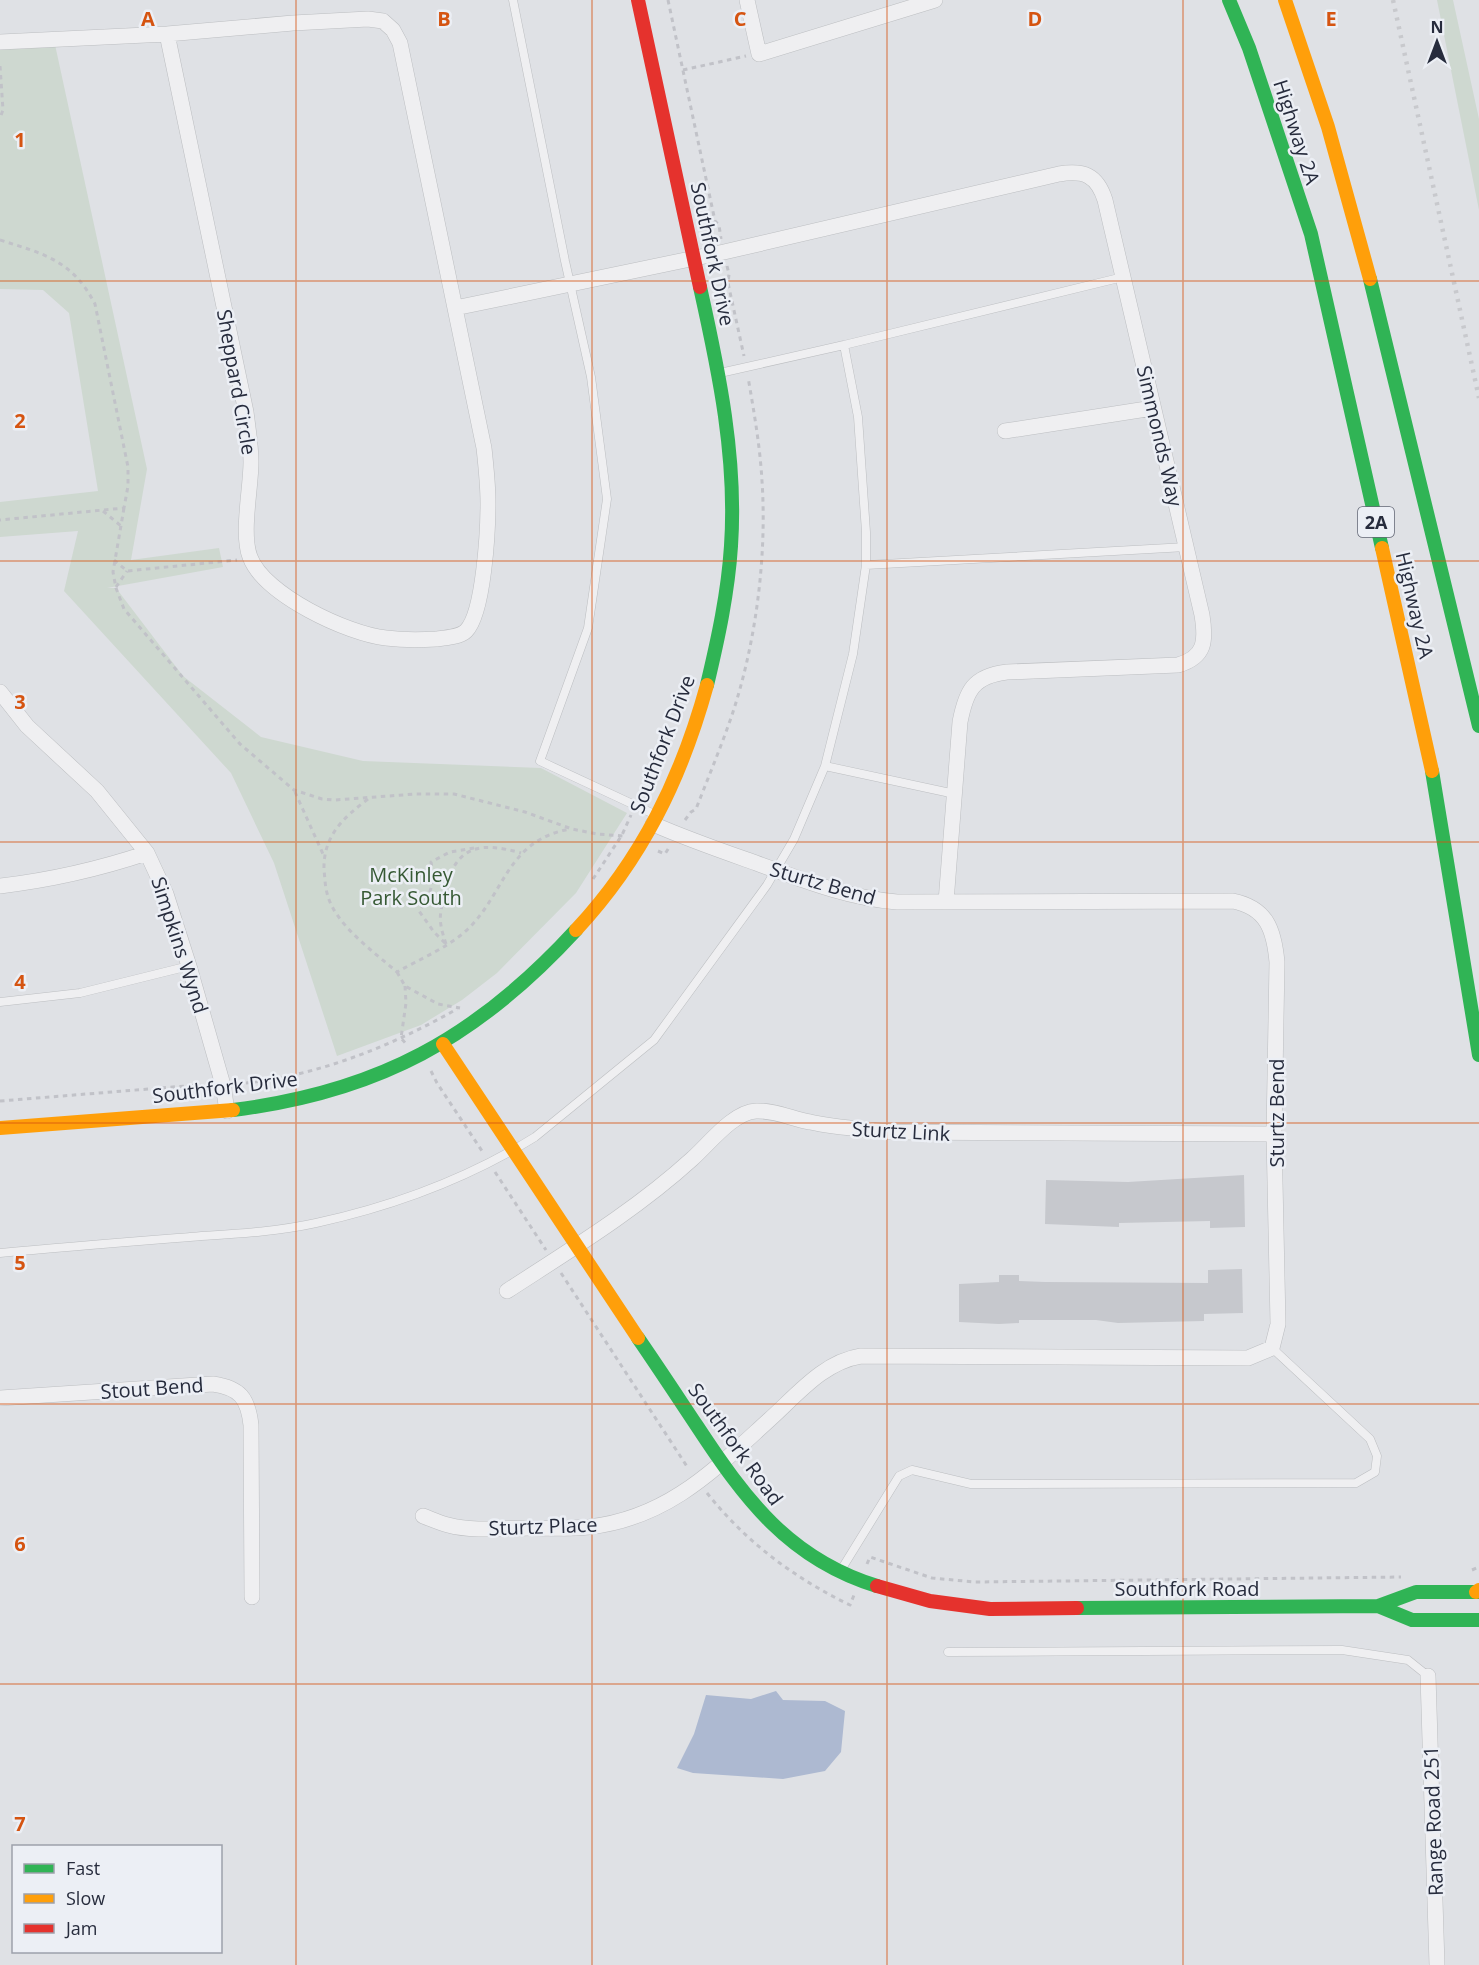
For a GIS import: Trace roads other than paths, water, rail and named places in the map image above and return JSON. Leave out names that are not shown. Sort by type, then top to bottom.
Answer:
[{"type":"street","name":"Southfork Drive","points":[[0,1128],[227,1111],[292,1101],[340,1088],[409,1061],[443,1044],[485,1014],[531,975],[567,940],[623,872],[656,820],[676,773],[707,686],[718,642],[731,548],[732,498],[725,413],[719,374],[638,0]]},
{"type":"street","points":[[747,0],[759,54],[930,1]]},
{"type":"street","name":"Highway 2A","points":[[1229,0],[1249,48],[1311,234],[1432,771],[1479,1055]]},
{"type":"street","name":"Highway 2A","points":[[1285,0],[1298,33],[1354,218],[1440,556],[1479,726]]},
{"type":"street","points":[[0,42],[167,34],[293,23],[368,19],[383,21],[393,30],[400,43],[455,308],[694,258]]},
{"type":"street","name":"Sheppard Circle","points":[[167,34],[246,412],[251,461],[247,532],[250,558],[273,586],[295,602],[353,631],[385,638],[410,640],[452,637],[465,633],[472,623],[479,604],[489,503],[484,448],[455,308]]},
{"type":"street","name":"Simmonds Way","points":[[694,258],[1074,172],[1084,174],[1094,180],[1101,189],[1205,631],[1203,644],[1199,654],[1191,661],[1178,665],[1006,672],[982,678],[972,687],[963,709],[946,902]]},
{"type":"street","points":[[1005,431],[1153,408]]},
{"type":"street","name":"Simpkins Wynd","points":[[0,692],[27,726],[97,790],[147,853],[166,894],[189,966],[223,1086],[227,1111]]},
{"type":"street","name":"Sturtz Bend","points":[[656,820],[676,834],[835,891],[878,900],[946,902],[1233,901],[1249,904],[1262,915],[1275,943],[1277,962],[1275,1134],[1278,1324],[1272,1348]]},
{"type":"street","points":[[0,886],[55,878],[147,853]]},
{"type":"street","name":"Southfork Road","points":[[443,1044],[722,1464],[768,1521],[804,1550],[841,1571],[894,1593],[921,1600],[990,1609],[1378,1606],[1416,1592],[1478,1592]]},
{"type":"street","name":"Sturtz Link","points":[[507,1290],[576,1246],[653,1192],[729,1124],[741,1115],[756,1111],[831,1126],[891,1132],[1275,1134]]},
{"type":"street","points":[[722,1464],[823,1371],[847,1358],[873,1356],[1248,1358],[1272,1348]]},
{"type":"street","name":"Stout Bend","points":[[0,1398],[213,1384],[237,1391],[249,1410],[251,1425],[252,1597]]},
{"type":"street","name":"Sturtz Place","points":[[423,1516],[450,1525],[476,1528],[570,1528],[614,1523],[652,1511],[674,1499],[722,1464]]},
{"type":"street","name":"Southfork Road","points":[[1378,1606],[1412,1620],[1479,1620]]},
{"type":"street","name":"Range Road 251","points":[[1428,1677],[1437,1965]]},
{"type":"lane","points":[[513,0],[591,377],[607,499],[588,628],[540,761],[636,806],[656,820]]},
{"type":"lane","points":[[719,374],[1122,277]]},
{"type":"lane","points":[[0,1252],[267,1231],[314,1224],[375,1209],[426,1192],[535,1137],[654,1040],[776,870],[794,839],[825,766],[853,654],[866,565],[866,522],[858,417],[844,345]]},
{"type":"lane","points":[[866,565],[1186,547]]},
{"type":"lane","points":[[825,766],[955,794]]},
{"type":"lane","points":[[0,1002],[80,993],[189,966]]},
{"type":"lane","points":[[841,1571],[899,1476],[912,1470],[971,1484],[1356,1484],[1375,1472],[1377,1456],[1370,1439],[1272,1348]]},
{"type":"lane","points":[[948,1652],[1342,1650],[1408,1660],[1428,1677]]},
{"type":"water","points":[[776,1691],[783,1700],[825,1701],[845,1711],[841,1752],[825,1771],[783,1779],[693,1773],[677,1768],[694,1734],[706,1695],[751,1699]]},
{"type":"railway","points":[[1393,0],[1479,398]]},
{"type":"park label","name":"McKinley Park South","points":[[411,886]]}]
